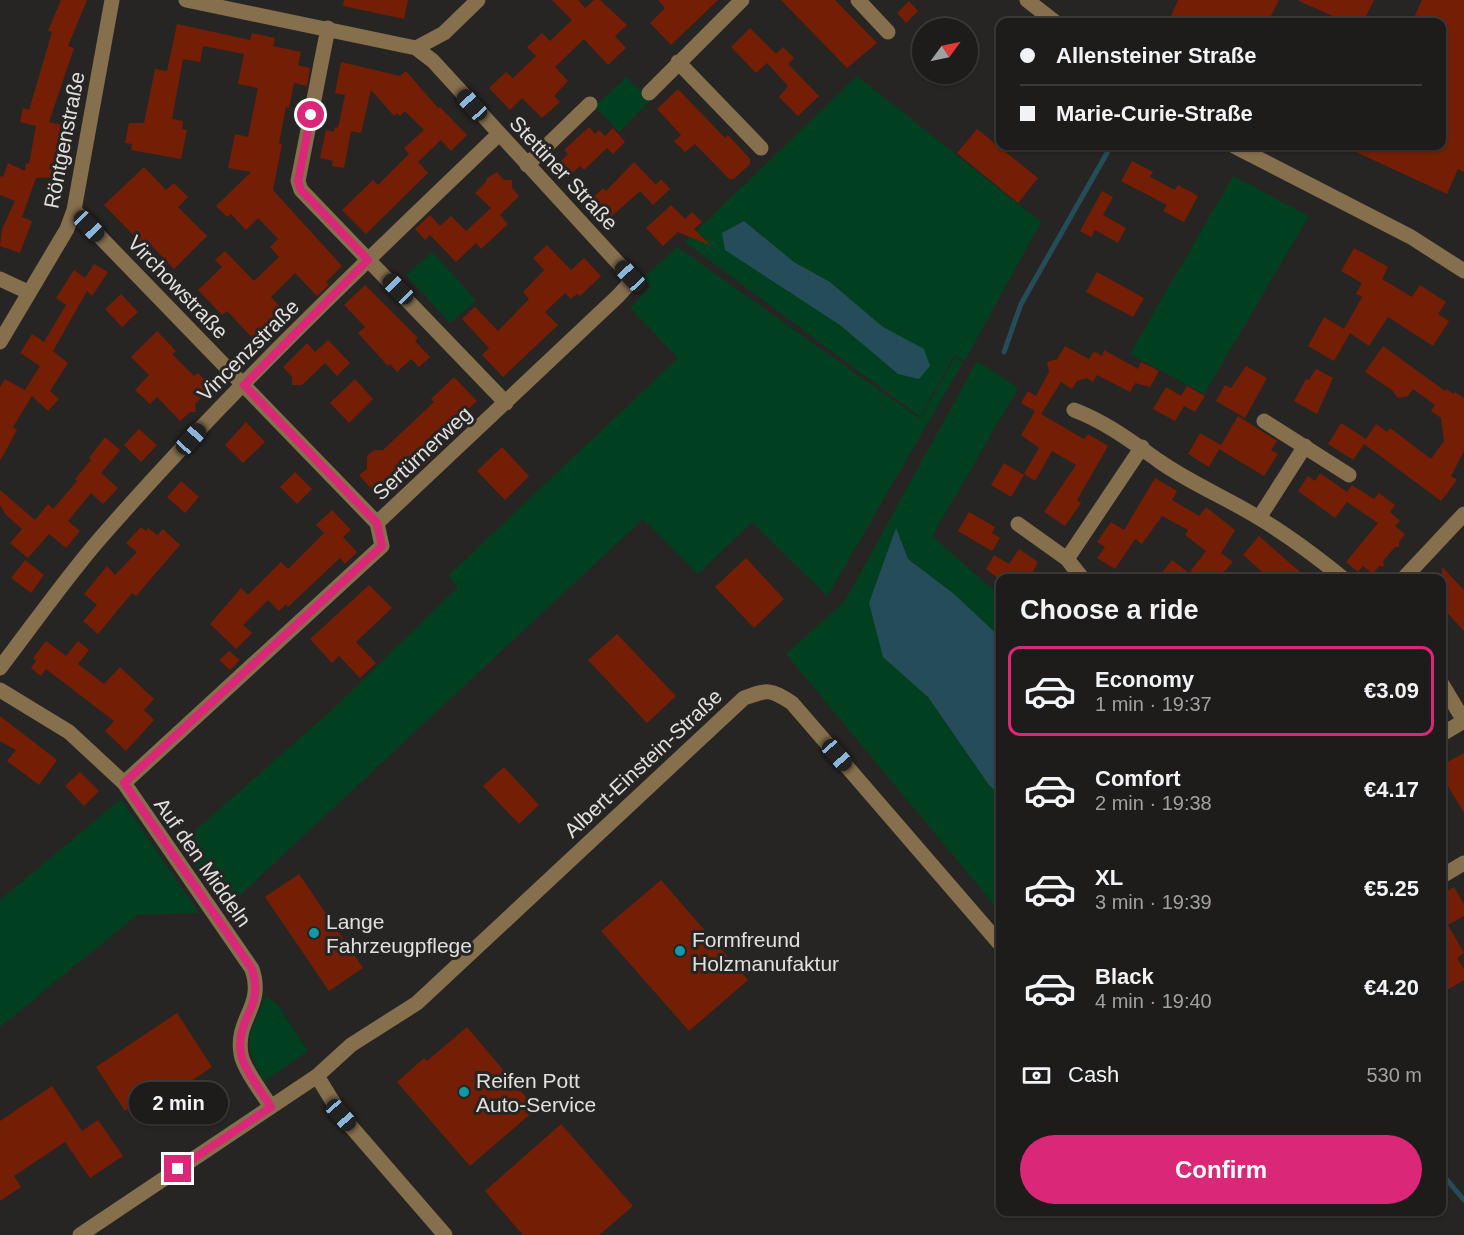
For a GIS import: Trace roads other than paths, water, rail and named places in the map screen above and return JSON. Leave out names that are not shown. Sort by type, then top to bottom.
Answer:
[{"type":"street","name":"Röntgenstraße","points":[[0,342],[67,229],[74,210],[112,0]]},
{"type":"street","points":[[186,0],[416,48],[444,33],[478,0]]},
{"type":"street","points":[[649,93],[742,0]]},
{"type":"street","points":[[858,0],[888,32]]},
{"type":"street","points":[[1027,0],[1050,18]]},
{"type":"street","points":[[328,28],[298,181],[301,190],[506,403]]},
{"type":"street","name":"Stettiner Straße","points":[[416,48],[433,61],[630,276]]},
{"type":"street","points":[[678,62],[761,148]]},
{"type":"street","points":[[527,165],[590,104]]},
{"type":"street","name":"Vincenzstraße","points":[[0,668],[96,544],[207,421],[368,260],[499,134]]},
{"type":"street","points":[[1242,150],[1411,237],[1464,271]]},
{"type":"street","name":"Virchowstraße","points":[[74,210],[377,523]]},
{"type":"street","name":"Sertürnerweg","points":[[124,783],[382,546],[377,523],[628,285],[630,276]]},
{"type":"street","points":[[0,279],[28,292]]},
{"type":"street","points":[[1074,410],[1092,416],[1142,447],[1160,462],[1259,518],[1311,551],[1338,574]]},
{"type":"street","points":[[1264,421],[1349,475]]},
{"type":"street","points":[[1067,559],[1142,447]]},
{"type":"street","points":[[1259,518],[1305,447]]},
{"type":"street","points":[[1408,574],[1464,514]]},
{"type":"street","points":[[1018,525],[1067,559],[1079,574]]},
{"type":"street","name":"Auf den Middeln","points":[[0,690],[69,732],[124,783],[252,969],[257,984],[255,1002],[241,1033],[241,1056],[271,1107]]},
{"type":"street","name":"Albert-Einstein-Straße","points":[[80,1235],[317,1076],[351,1045],[417,1003],[744,698],[764,690],[774,692],[792,703],[996,939]]},
{"type":"street","points":[[1446,691],[1464,721],[1446,732]]},
{"type":"street","points":[[1446,874],[1464,863]]},
{"type":"street","points":[[317,1076],[341,1115],[445,1235]]},
{"type":"water","points":[[744,221],[794,262],[830,282],[883,327],[924,349],[930,366],[919,379],[898,374],[840,325],[725,250],[722,233]]},
{"type":"water","points":[[896,528],[908,559],[954,594],[996,633],[996,791],[989,785],[928,697],[883,657],[869,603]]},
{"type":"waterway","points":[[1004,352],[1021,304],[1109,150]]},
{"type":"waterway","points":[[1446,1179],[1464,1200]]},
{"type":"place","name":"Lange Fahrzeugpflege","points":[[314,933]]},
{"type":"place","name":"Formfreund Holzmanufaktur","points":[[680,951]]},
{"type":"place","name":"Reifen Pott Auto-Service","points":[[464,1092]]}]
